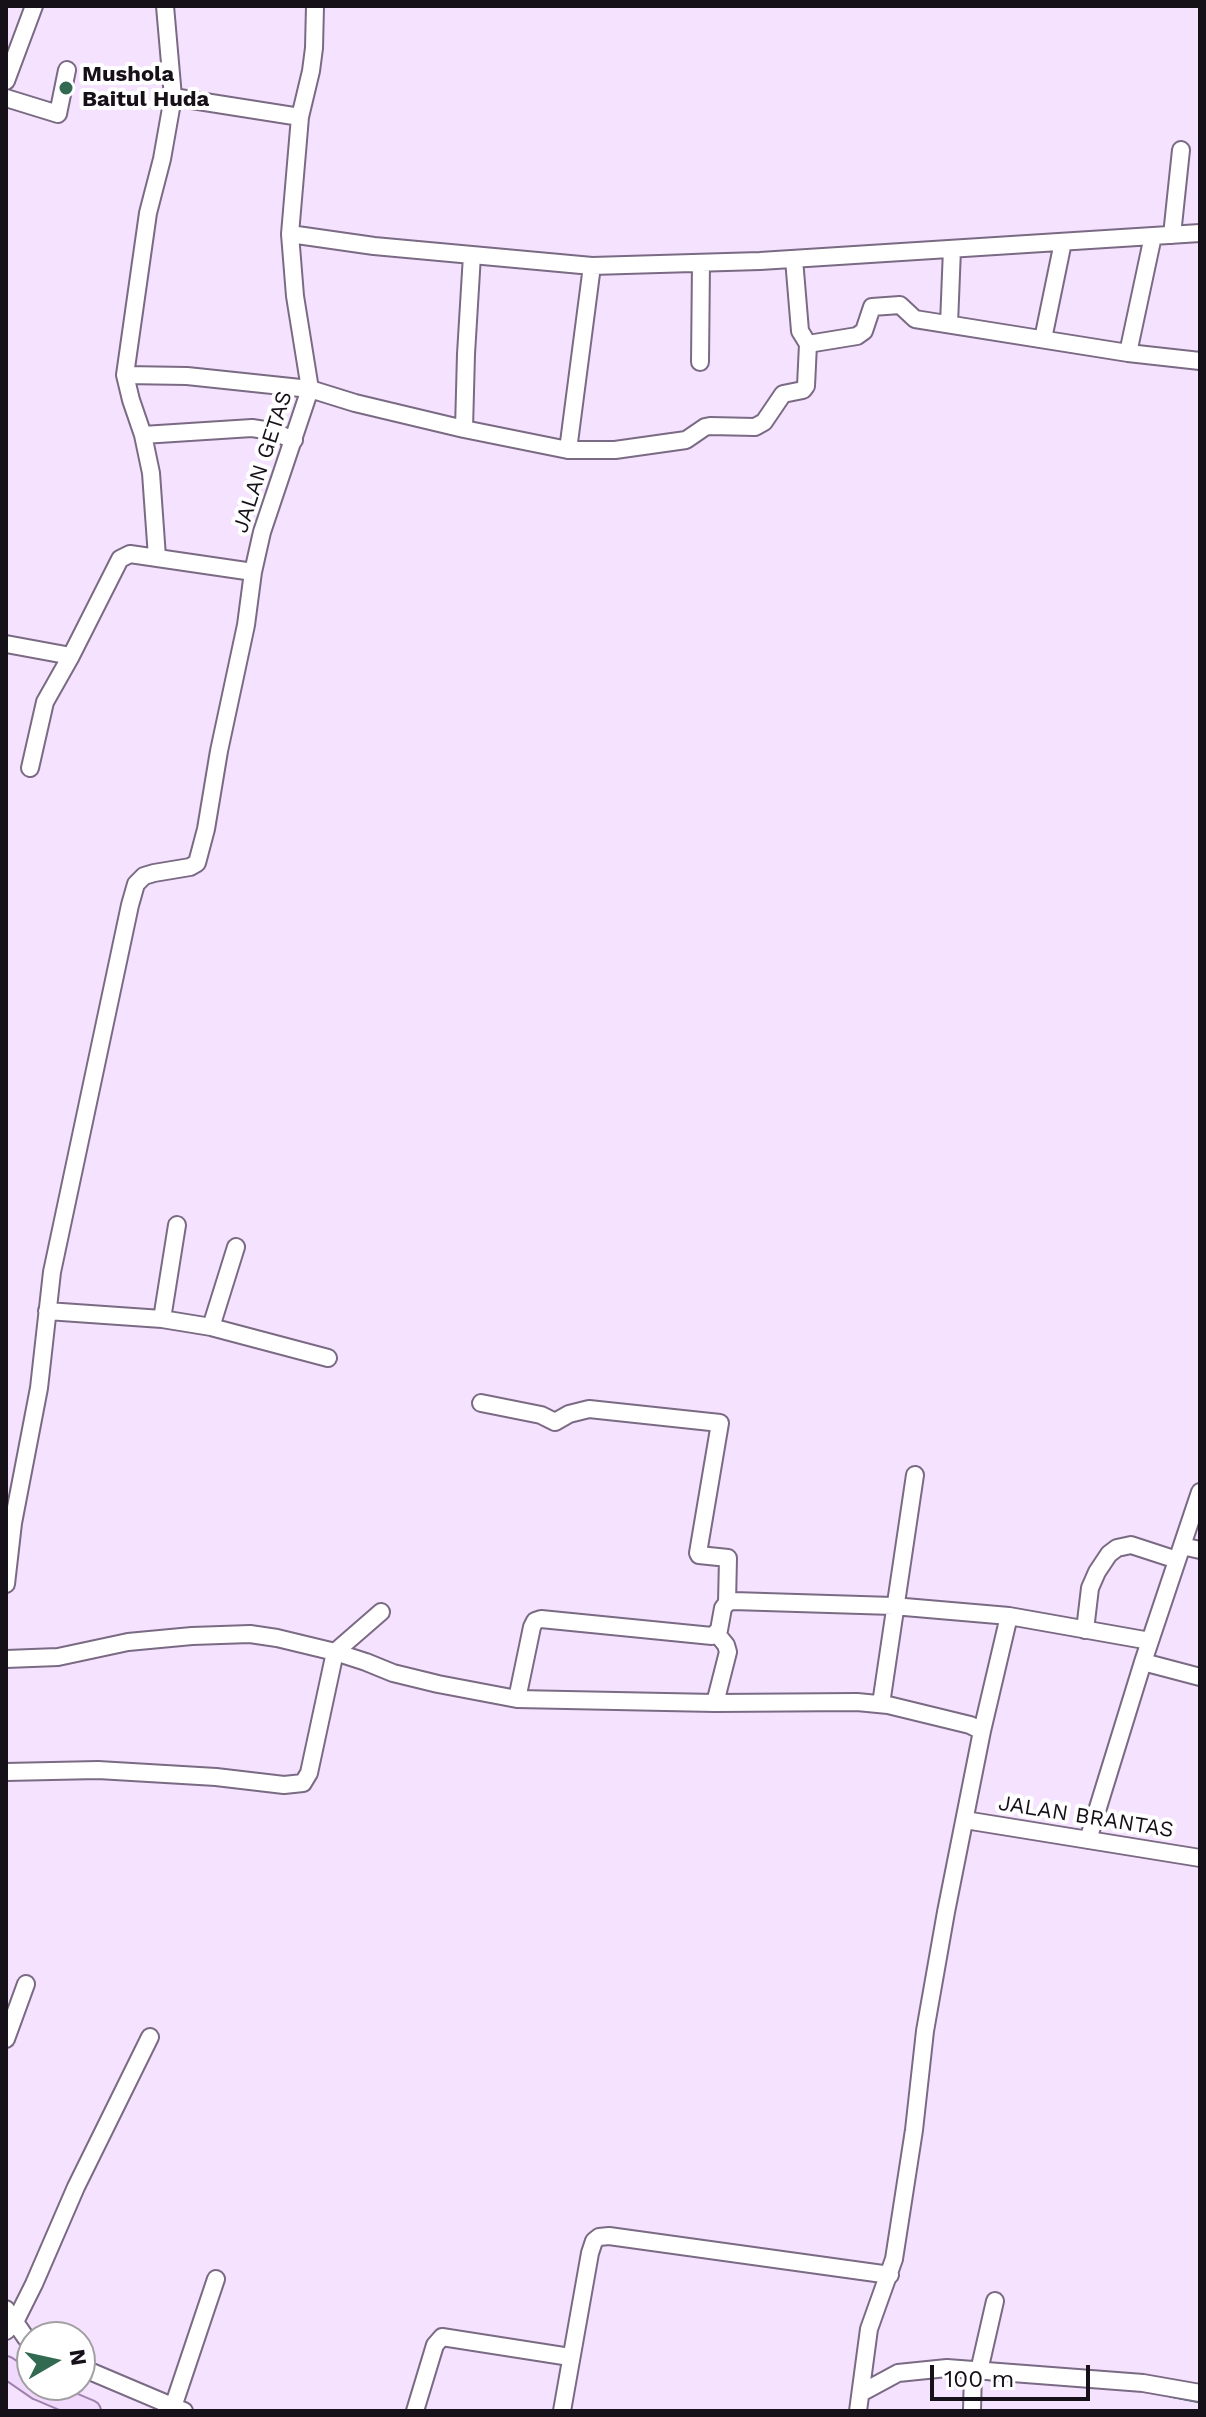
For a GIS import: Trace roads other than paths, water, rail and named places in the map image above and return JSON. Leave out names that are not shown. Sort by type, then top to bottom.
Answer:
[{"type":"main road","points":[[6,2367],[38,2389],[90,2411]]},
{"type":"street","points":[[6,81],[34,6]]},
{"type":"street","points":[[157,557],[152,483],[143,435],[125,375],[149,210],[173,97],[165,6]]},
{"type":"street","name":"JALAN GETAS","points":[[47,1311],[73,1166],[130,905],[136,884],[144,876],[190,867],[197,863],[202,849],[246,625],[253,572],[267,518],[310,389],[295,296],[290,234],[300,117],[311,71],[315,6]]},
{"type":"street","points":[[6,98],[58,114],[67,70]]},
{"type":"street","points":[[173,97],[300,117]]},
{"type":"street","points":[[1172,235],[1181,150]]},
{"type":"street","points":[[290,234],[374,246],[592,266],[794,259],[1200,233]]},
{"type":"street","points":[[1128,353],[1153,236]]},
{"type":"street","points":[[1043,339],[1063,242]]},
{"type":"street","points":[[949,324],[952,249]]},
{"type":"street","points":[[464,429],[472,255]]},
{"type":"street","points":[[125,375],[187,376],[310,389],[464,429],[568,450],[615,450],[686,440],[710,426],[755,427],[764,422],[783,394],[803,390],[806,386],[808,344],[800,331],[794,259]]},
{"type":"street","points":[[700,362],[701,263]]},
{"type":"street","points":[[568,450],[592,266]]},
{"type":"street","points":[[808,344],[861,334],[870,309],[902,305],[915,319],[1128,353],[1200,361]]},
{"type":"street","points":[[143,435],[252,428],[294,440]]},
{"type":"street","points":[[30,768],[45,702],[120,559],[130,554],[253,572]]},
{"type":"street","points":[[6,644],[71,656]]},
{"type":"street","points":[[162,1319],[177,1225]]},
{"type":"street","points":[[211,1327],[236,1247]]},
{"type":"street","points":[[6,1584],[39,1388],[47,1311],[162,1319],[211,1327],[328,1358]]},
{"type":"street","points":[[481,1403],[541,1415],[552,1422],[589,1409],[720,1423],[698,1553],[728,1558],[727,1603],[717,1634]]},
{"type":"street","points":[[881,1704],[915,1475]]},
{"type":"street","points":[[1088,1840],[1200,1492]]},
{"type":"street","points":[[1085,1630],[1090,1588],[1109,1554],[1117,1548],[1131,1545],[1179,1553],[1200,1550]]},
{"type":"street","points":[[727,1603],[897,1607],[1009,1616],[1150,1641]]},
{"type":"street","points":[[6,1772],[98,1770],[216,1777],[284,1785],[303,1783],[309,1773],[335,1652],[381,1612]]},
{"type":"street","points":[[858,2411],[869,2329],[894,2259],[914,2130],[925,2031],[946,1912],[982,1731],[1009,1616]]},
{"type":"street","points":[[517,1699],[532,1627],[535,1621],[541,1619],[707,1636],[717,1634]]},
{"type":"street","points":[[6,1659],[58,1657],[128,1642],[228,1634],[277,1638],[335,1652],[393,1673],[517,1699],[857,1702],[881,1704],[970,1725],[982,1731]]},
{"type":"street","points":[[715,1703],[728,1652],[717,1634]]},
{"type":"street","points":[[1143,1662],[1200,1677]]},
{"type":"street","name":"JALAN BRANTAS","points":[[965,1820],[1200,1858]]},
{"type":"street","points":[[6,2039],[26,1984]]},
{"type":"street","points":[[9,2322],[150,2037]]},
{"type":"street","points":[[562,2411],[590,2253],[599,2237],[890,2275]]},
{"type":"street","points":[[96,2374],[178,2409],[216,2279]]},
{"type":"street","points":[[972,2411],[974,2374],[995,2301]]},
{"type":"street","points":[[415,2411],[435,2345],[442,2337],[570,2357]]},
{"type":"street","points":[[861,2393],[898,2373],[947,2368],[974,2374],[1046,2374],[1143,2383],[1200,2393]]},
{"type":"waterway","points":[[979,2379],[995,2380]]},
{"type":"waterway","points":[[1170,2396],[1200,2402]]},
{"type":"place","name":"Mushola Baitul Huda","points":[[66,88]]}]
